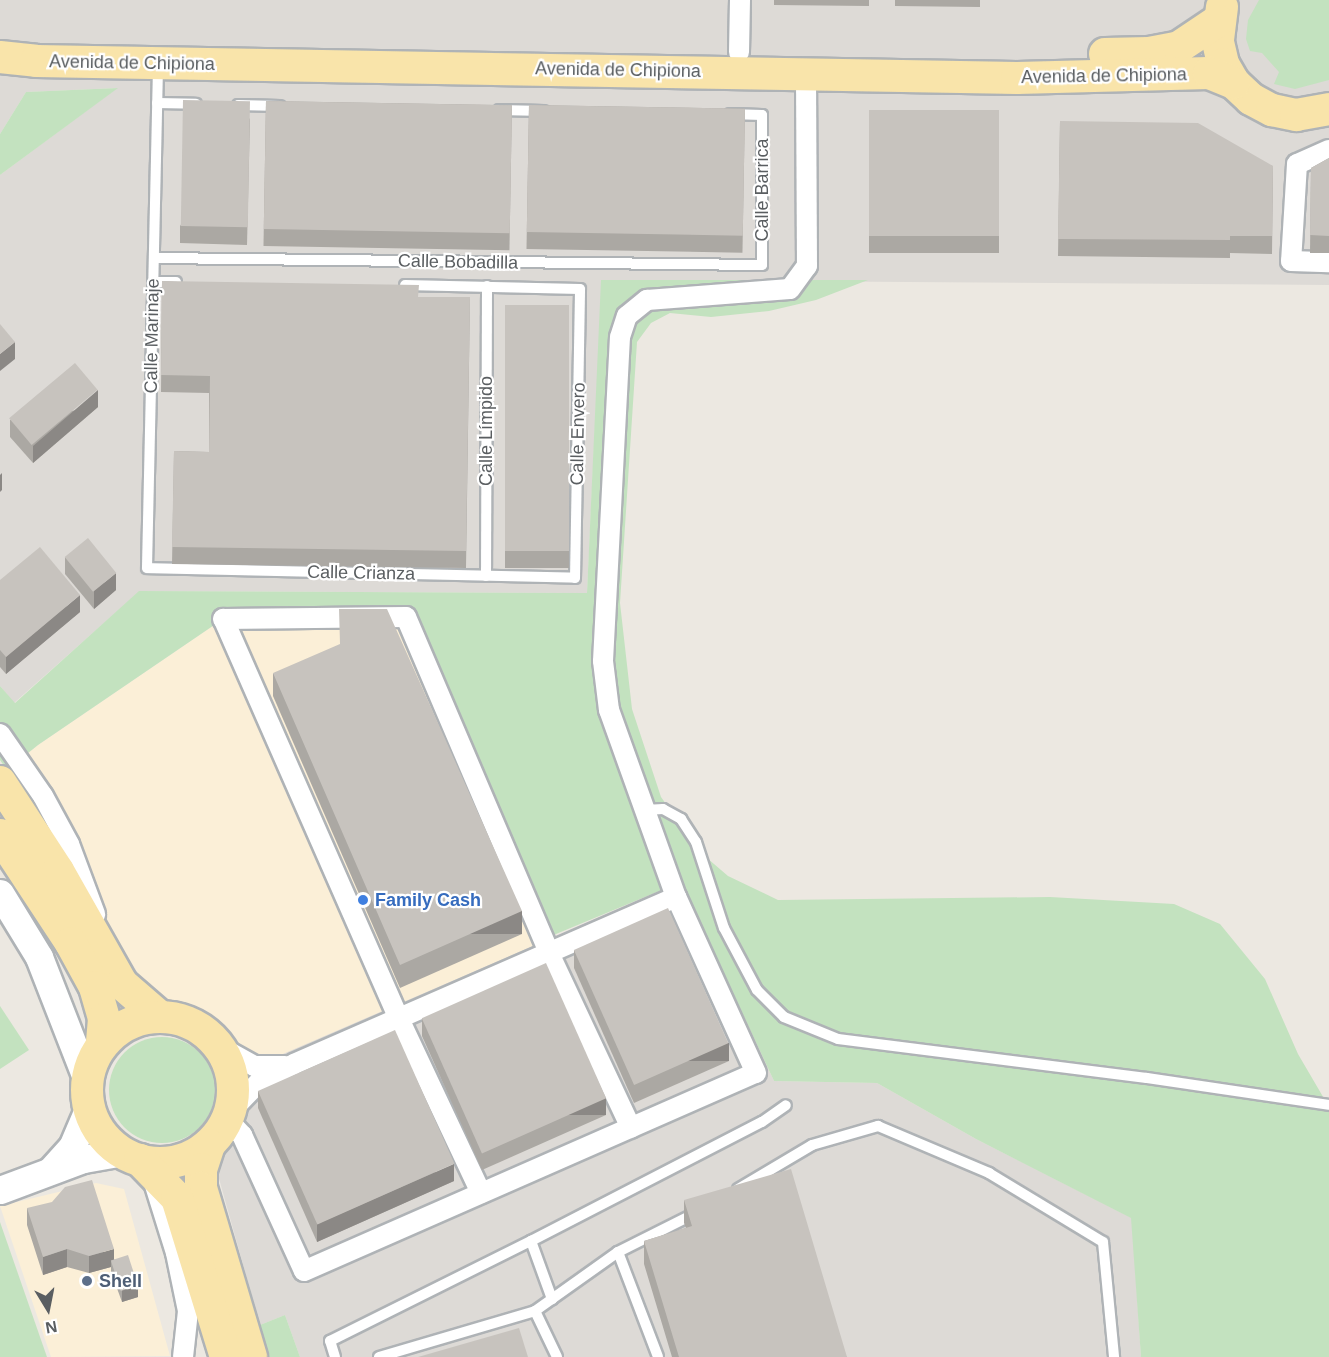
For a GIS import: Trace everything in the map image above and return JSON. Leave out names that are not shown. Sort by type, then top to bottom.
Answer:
[{"type":"main road","name":"Avenida de Chipiona","points":[[0,37],[39,43],[739,52],[1149,53],[1179,47],[1222,10]]},
{"type":"main road","points":[[1222,10],[1221,53],[1234,83],[1251,99],[1272,110],[1296,115],[1329,109]]},
{"type":"main road","name":"Avenida de Chipiona","points":[[0,57],[158,63],[806,72],[1017,78],[1209,73],[1234,83]]},
{"type":"main road","points":[[0,782],[111,962],[122,984],[159,1016]]},
{"type":"main road","points":[[0,835],[71,943],[95,987],[104,1019],[102,1044],[88,1094],[100,1132],[137,1161],[177,1198],[226,1357]]},
{"type":"main road","points":[[102,1044],[119,1029],[138,1019],[159,1016],[180,1018],[202,1029],[222,1048],[234,1081],[230,1115],[209,1145],[201,1169],[201,1188],[251,1357]]},
{"type":"main road","points":[[137,1161],[171,1162],[209,1145]]},
{"type":"street","points":[[739,52],[740,0]]},
{"type":"street","points":[[676,897],[294,1064],[258,1082],[230,1115],[243,1135],[304,1270],[756,1073],[676,897],[609,710],[603,661],[620,337],[627,316],[647,300],[790,290],[807,266],[806,72]]},
{"type":"street","points":[[1329,150],[1297,164],[1291,261],[1329,262]]},
{"type":"street","points":[[481,1193],[399,1019],[223,619],[406,616],[549,953],[632,1128]]},
{"type":"street","points":[[0,734],[43,796],[69,844],[111,962]]},
{"type":"street","points":[[0,893],[39,957],[88,1094],[72,1147],[46,1175]]},
{"type":"street","points":[[222,1048],[254,1066],[272,1068],[294,1064]]},
{"type":"street","points":[[4,1185],[46,1175],[83,1159],[137,1161],[176,1253],[188,1311],[183,1357]]},
{"type":"lane","name":"Calle Marinaje","points":[[147,568],[158,63]]},
{"type":"lane","points":[[157,104],[204,104]]},
{"type":"lane","points":[[228,105],[287,106]]},
{"type":"lane","points":[[489,110],[560,111]]},
{"type":"lane","name":"Calle Barrica","points":[[714,114],[762,115],[762,266]]},
{"type":"lane","name":"Calle Bobadilla","points":[[154,258],[762,266]]},
{"type":"lane","points":[[153,282],[189,282]]},
{"type":"lane","name":"Calle Bobadilla","points":[[391,285],[580,289]]},
{"type":"lane","name":"Calle Límpido","points":[[486,576],[487,286]]},
{"type":"lane","name":"Calle Envero","points":[[575,578],[580,289]]},
{"type":"lane","name":"Calle Crianza","points":[[147,568],[575,578]]},
{"type":"lane","points":[[645,810],[663,809],[681,819],[696,842],[724,928],[757,990],[784,1017],[838,1039],[1148,1078],[1329,1105]]},
{"type":"lane","points":[[335,1357],[330,1341],[762,1122],[786,1105]]},
{"type":"lane","points":[[731,1193],[774,1164],[812,1145],[878,1126],[979,1169],[1103,1242],[1114,1357]]},
{"type":"lane","points":[[379,1357],[535,1311],[618,1252],[712,1204]]},
{"type":"lane","points":[[531,1241],[552,1299]]},
{"type":"lane","points":[[618,1252],[658,1357]]},
{"type":"lane","points":[[535,1311],[557,1357]]},
{"type":"shaded area","points":[[0,0],[1329,0],[1329,285],[602,280],[587,593],[140,591],[14,703],[0,686],[0,175],[117,88],[26,92],[0,134]]},
{"type":"shaded area","points":[[406,617],[549,953],[276,1057],[244,1053],[147,987],[7,770],[38,745],[223,619]]},
{"type":"shaded area","points":[[681,882],[774,1081],[877,1083],[976,1139],[1132,1218],[1141,1357],[300,1357],[285,1315],[260,1325],[218,1175],[245,1078],[276,1057]]},
{"type":"shaded area","name":"Shell","points":[[96,1183],[124,1189],[170,1356],[51,1357],[0,1206]]},
{"type":"green space","points":[[1259,0],[1329,0],[1329,80],[1295,89],[1274,84],[1279,72],[1262,53],[1250,51],[1246,39],[1248,20]]},
{"type":"green space","points":[[118,88],[0,175],[0,134],[26,92]]},
{"type":"green space","points":[[601,280],[868,280],[816,300],[769,311],[711,317],[670,313],[651,323],[637,342],[620,603],[632,709],[661,797],[700,852],[728,876],[778,900],[1050,897],[1174,904],[1220,924],[1265,979],[1298,1054],[1329,1107],[1329,1357],[1141,1357],[1131,1218],[976,1139],[877,1083],[774,1081],[681,882],[544,939],[406,617],[223,619],[38,745],[7,770],[0,760],[0,686],[15,703],[139,591],[587,593]]},
{"type":"green space","points":[[0,1006],[29,1050],[0,1069]]},
{"type":"green space","points":[[162,1037],[182,1041],[199,1053],[211,1070],[215,1090],[211,1110],[199,1127],[182,1139],[162,1143],[142,1139],[125,1127],[113,1110],[109,1090],[113,1070],[125,1053],[142,1041]]},
{"type":"green space","points":[[0,1222],[47,1357],[0,1357]]},
{"type":"green space","points":[[285,1315],[300,1357],[269,1357],[260,1325]]},
{"type":"building","points":[[183,100],[250,101],[248,227],[181,226]]},
{"type":"building","points":[[266,101],[512,105],[510,233],[264,229]]},
{"type":"building","points":[[529,105],[745,109],[743,236],[527,232]]},
{"type":"building","points":[[869,110],[999,110],[999,236],[869,236]]},
{"type":"building","points":[[1060,121],[1198,123],[1273,166],[1272,236],[1230,236],[1230,240],[1058,239]]},
{"type":"building","points":[[1329,158],[1329,236],[1310,235],[1311,168]]},
{"type":"building","points":[[162,281],[419,285],[418,297],[470,297],[466,551],[172,547],[174,451],[209,452],[210,376],[161,375]]},
{"type":"building","points":[[505,305],[569,305],[569,551],[505,551]]},
{"type":"building","points":[[0,324],[15,342],[0,354]]},
{"type":"building","points":[[75,363],[97,390],[32,445],[9,418]]},
{"type":"building","points":[[88,538],[116,573],[93,592],[65,557]]},
{"type":"building","points":[[40,547],[80,595],[6,657],[0,650],[0,580]]},
{"type":"building","points":[[339,609],[387,609],[522,911],[400,965],[273,673],[340,644]]},
{"type":"building","points":[[668,908],[728,1043],[634,1085],[574,950]]},
{"type":"building","points":[[546,963],[606,1098],[482,1154],[422,1018]]},
{"type":"building","points":[[395,1030],[454,1163],[317,1224],[258,1091]]},
{"type":"building","points":[[791,1169],[847,1357],[679,1357],[644,1241],[692,1226],[684,1200]]},
{"type":"building","points":[[92,1180],[114,1249],[89,1256],[67,1249],[43,1257],[27,1208],[52,1202],[65,1187]]},
{"type":"building","points":[[128,1255],[138,1285],[121,1291],[111,1261]]},
{"type":"building","points":[[519,1328],[528,1357],[418,1357]]},
{"type":"place","name":"Family Cash","points":[[363,900]]},
{"type":"place","name":"Shell","points":[[87,1281]]}]
